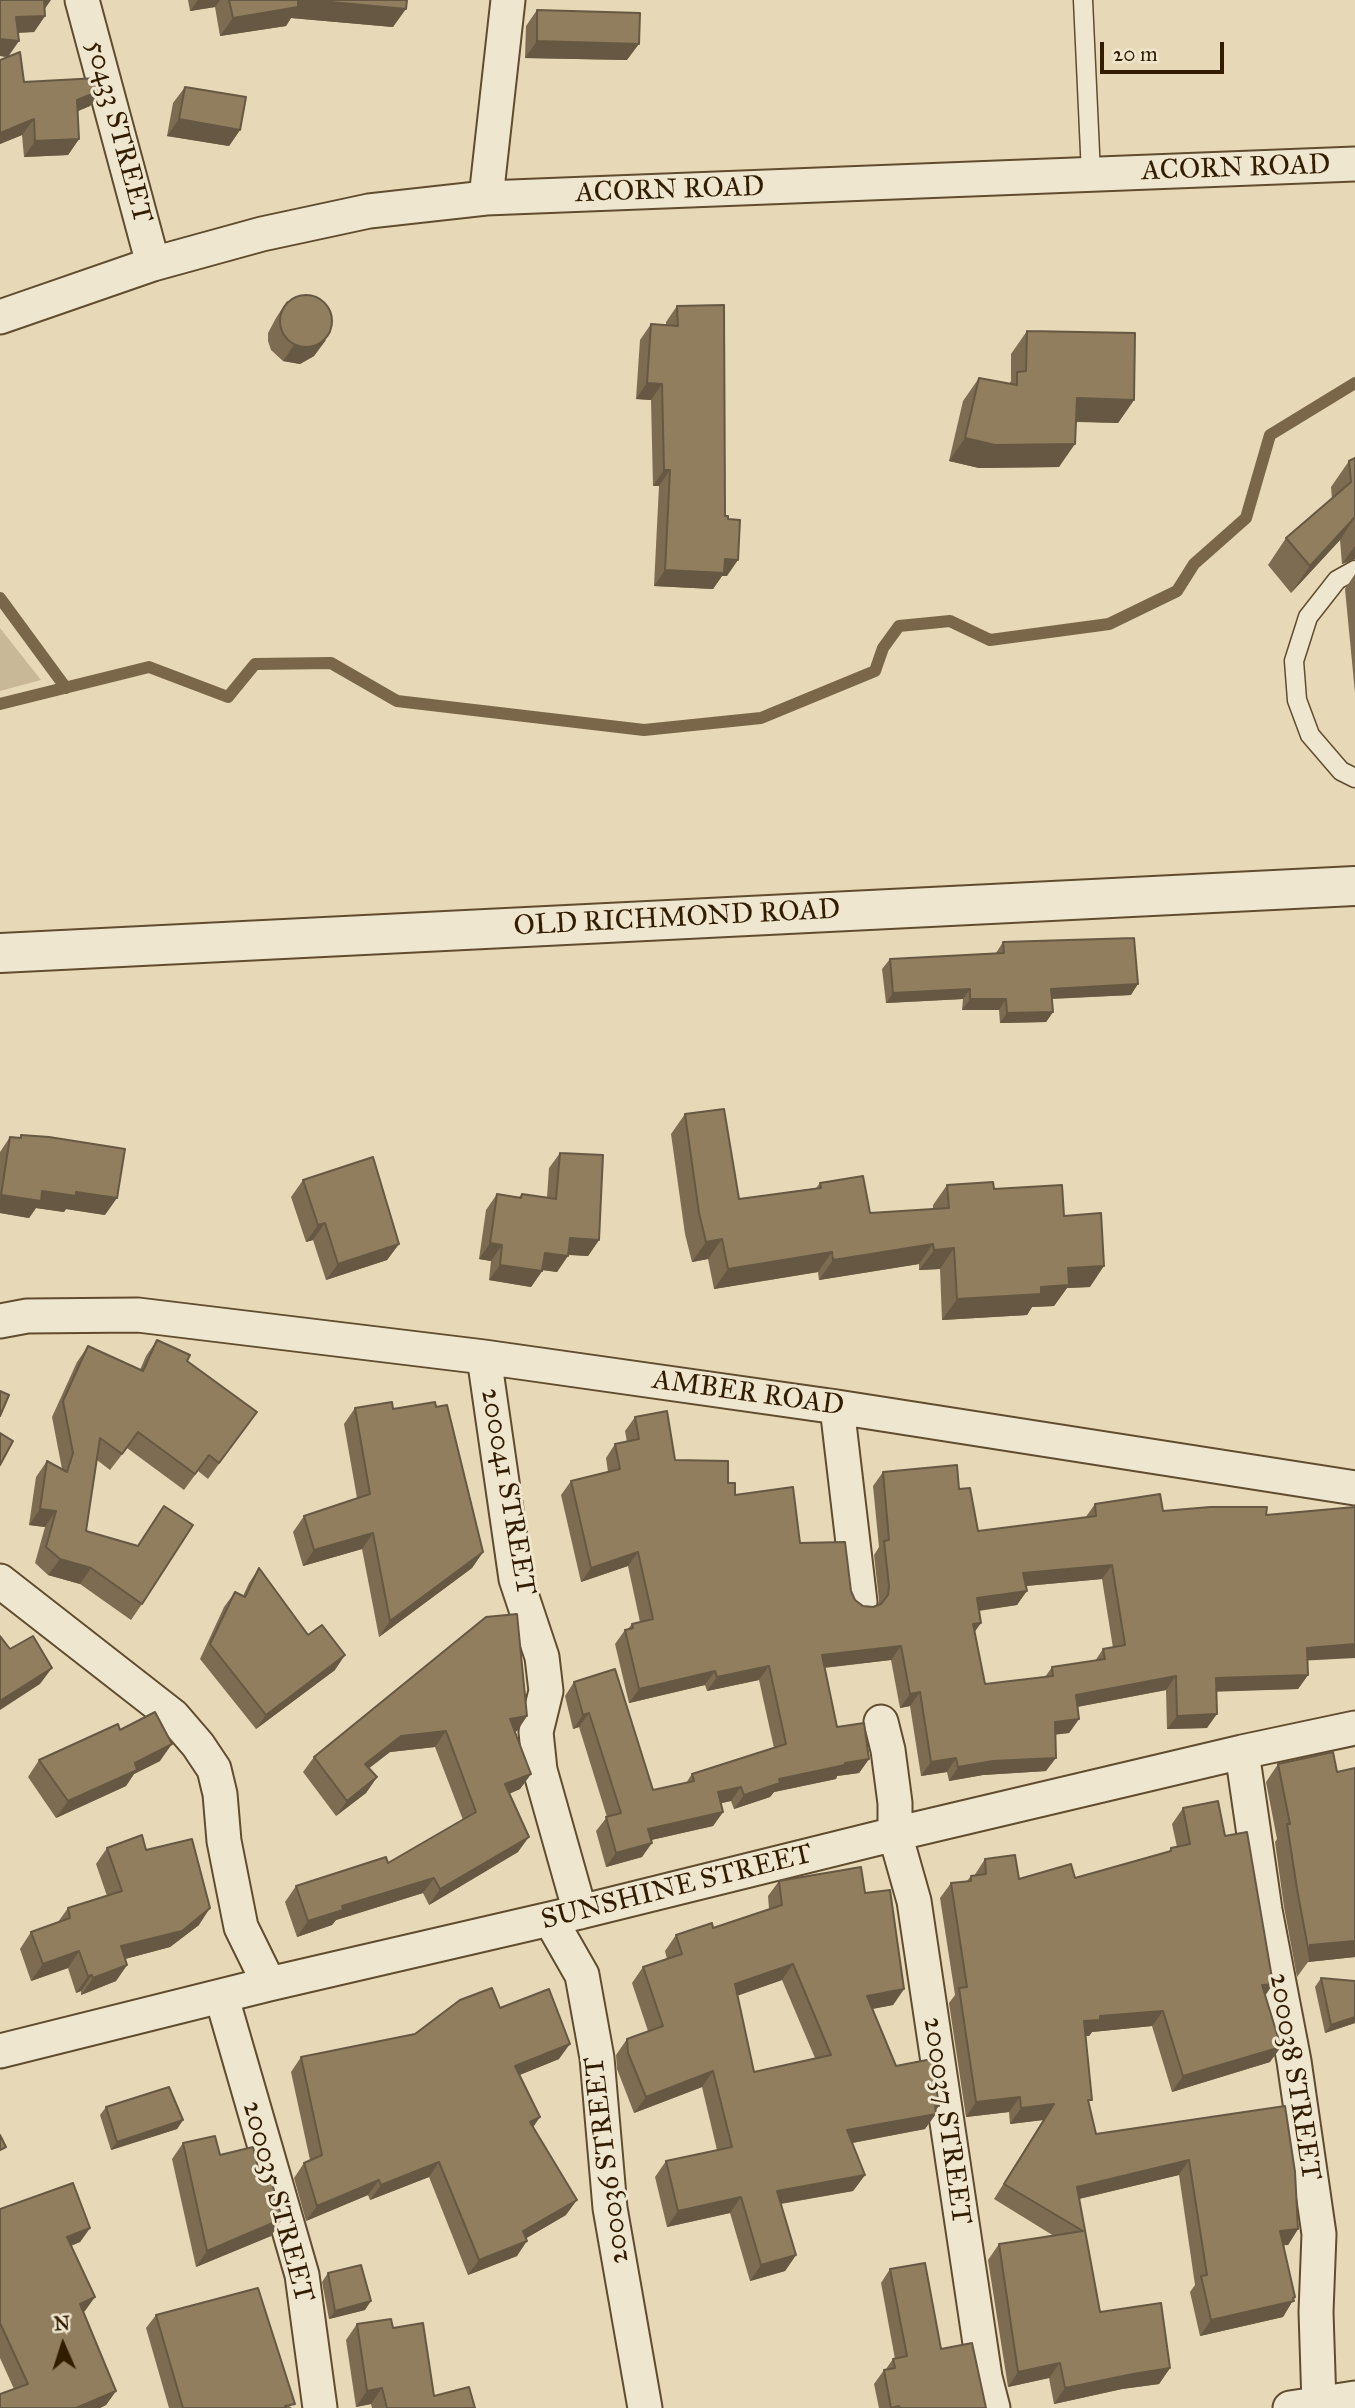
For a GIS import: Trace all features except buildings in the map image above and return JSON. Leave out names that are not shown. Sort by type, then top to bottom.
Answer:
[{"type":"street","name":"50433 STREET","points":[[82,0],[153,264]]},
{"type":"street","points":[[486,198],[509,0]]},
{"type":"street","name":"ACORN ROAD","points":[[0,317],[153,264],[262,234],[369,211],[486,198],[1355,164]]},
{"type":"street","name":"OLD RICHMOND ROAD","points":[[0,953],[1355,886]]},
{"type":"street","name":"AMBER ROAD","points":[[0,1321],[27,1316],[138,1315],[484,1357],[837,1407],[1355,1488]]},
{"type":"street","name":"200041 STREET","points":[[484,1357],[516,1579],[542,1657],[546,1691],[536,1732],[565,1916]]},
{"type":"street","points":[[837,1407],[860,1602]]},
{"type":"street","points":[[0,1581],[173,1716],[198,1745],[214,1769],[220,1794],[224,1841],[241,1927],[269,1984]]},
{"type":"street","name":"200037 STREET","points":[[881,1722],[888,1750],[895,1803],[895,1834],[914,1901],[983,2364],[993,2408]]},
{"type":"street","name":"SUNSHINE STREET","points":[[0,2051],[895,1834],[1355,1728]]},
{"type":"street","name":"200038 STREET","points":[[1242,1752],[1265,1910],[1294,2062],[1319,2234],[1316,2312],[1304,2406]]},
{"type":"street","name":"200036 STREET","points":[[565,1916],[582,1975],[597,2057],[610,2208],[645,2408]]},
{"type":"street","name":"200035 STREET","points":[[222,1998],[302,2275],[320,2408]]},
{"type":"street","points":[[1304,2406],[1355,2398]]},
{"type":"lane","points":[[1083,0],[1091,174]]},
{"type":"lane","points":[[1355,570],[1337,580],[1308,617],[1294,661],[1297,700],[1310,735],[1341,771],[1355,778]]},
{"type":"shaded area","points":[[0,628],[41,680],[0,691]]},
{"type":"waterway","points":[[0,704],[149,667],[228,697],[255,664],[331,663],[397,701],[644,730],[761,718],[875,671],[883,648],[899,626],[950,621],[990,640],[1109,624],[1177,591],[1194,564],[1246,518],[1270,435],[1355,383]]},
{"type":"waterway","points":[[0,598],[66,688]]}]
